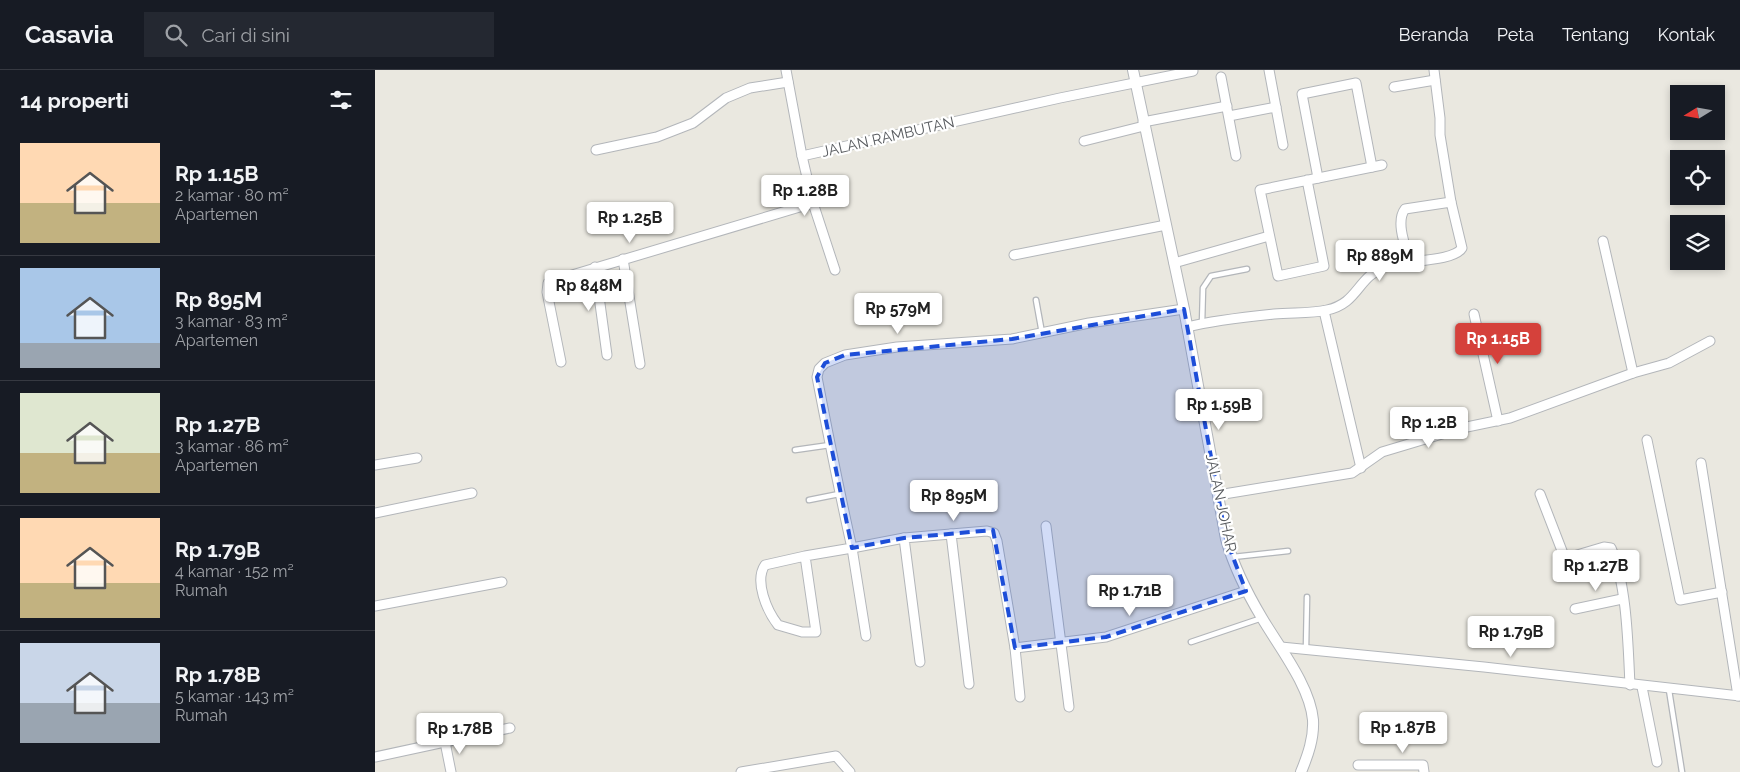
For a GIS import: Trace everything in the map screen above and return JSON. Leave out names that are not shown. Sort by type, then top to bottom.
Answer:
[{"type":"street","name":"JALAN RAMBUTAN","points":[[786,70],[802,156],[1060,98],[1193,72]]},
{"type":"street","name":"JALAN JOHAR","points":[[1133,70],[1184,309],[1231,557],[1246,591],[1281,647],[1304,691],[1313,718],[1313,736],[1301,772]]},
{"type":"street","points":[[1269,70],[1283,145]]},
{"type":"street","points":[[1187,328],[1202,324],[1337,307],[1350,299],[1367,276],[1387,266],[1437,258],[1460,250],[1460,238],[1451,202],[1440,135],[1434,70]]},
{"type":"street","points":[[1221,77],[1236,156]]},
{"type":"street","points":[[1394,87],[1435,80]]},
{"type":"street","points":[[596,150],[657,137],[693,123],[726,98],[750,88],[788,82]]},
{"type":"street","points":[[1307,180],[1324,266],[1278,276],[1260,190],[1307,180],[1318,178],[1377,166],[1356,83],[1302,94],[1318,178]]},
{"type":"street","points":[[1084,140],[1144,124],[1228,111],[1276,106]]},
{"type":"street","points":[[802,156],[813,203],[835,270]]},
{"type":"street","points":[[1410,262],[1401,223],[1402,212],[1405,209],[1451,202]]},
{"type":"street","points":[[561,362],[547,292],[548,283],[623,258],[813,203]]},
{"type":"street","points":[[1014,255],[1166,225]]},
{"type":"street","points":[[1174,262],[1269,236]]},
{"type":"street","points":[[1603,241],[1633,373]]},
{"type":"street","points":[[623,258],[640,364]]},
{"type":"street","points":[[595,267],[607,355]]},
{"type":"street","points":[[866,636],[852,548],[839,494],[832,444],[817,377],[819,369],[825,363],[845,355],[897,347],[1012,339],[1089,323],[1184,309]]},
{"type":"street","points":[[1324,310],[1361,468]]},
{"type":"street","points":[[1474,314],[1498,421]]},
{"type":"street","points":[[1219,495],[1347,474],[1361,468],[1378,453],[1399,445],[1462,428],[1498,421],[1633,373],[1669,363],[1709,341]]},
{"type":"street","points":[[1647,440],[1680,600],[1722,592]]},
{"type":"street","points":[[375,465],[417,458]]},
{"type":"street","points":[[1281,647],[1484,666],[1642,687],[1739,696],[1701,463]]},
{"type":"street","points":[[375,513],[472,493]]},
{"type":"street","points":[[1540,494],[1564,556],[1567,558],[1604,547],[1611,548],[1623,599],[1629,638],[1630,685]]},
{"type":"street","points":[[1046,526],[1069,707]]},
{"type":"street","points":[[805,556],[816,632],[802,632],[778,625],[766,606],[761,578],[761,571],[765,565],[805,556],[904,538],[987,531],[994,533],[1015,648],[1020,697]]},
{"type":"street","points":[[951,534],[969,684]]},
{"type":"street","points":[[904,538],[921,662]]},
{"type":"street","points":[[375,606],[502,582]]},
{"type":"street","points":[[1015,648],[1106,637],[1246,591]]},
{"type":"street","points":[[1575,609],[1623,599]]},
{"type":"street","points":[[1642,687],[1657,762]]},
{"type":"street","points":[[375,757],[510,728]]},
{"type":"street","points":[[445,742],[451,772]]},
{"type":"street","points":[[741,772],[837,756],[850,772]]},
{"type":"street","points":[[1358,765],[1423,765],[1424,772]]},
{"type":"lane","points":[[1202,324],[1203,288],[1211,276],[1247,269]]},
{"type":"lane","points":[[1036,300],[1042,333]]},
{"type":"lane","points":[[795,450],[832,444]]},
{"type":"lane","points":[[809,500],[839,494]]},
{"type":"lane","points":[[1231,557],[1288,551]]},
{"type":"lane","points":[[1306,648],[1307,597]]},
{"type":"lane","points":[[1191,642],[1262,618]]},
{"type":"lane","points":[[1669,690],[1682,772]]},
{"type":"highlighted area","points":[[1184,309],[1226,539],[1246,591],[1106,637],[1015,648],[993,530],[904,538],[852,548],[817,377],[825,363],[845,355],[1012,339]]}]
